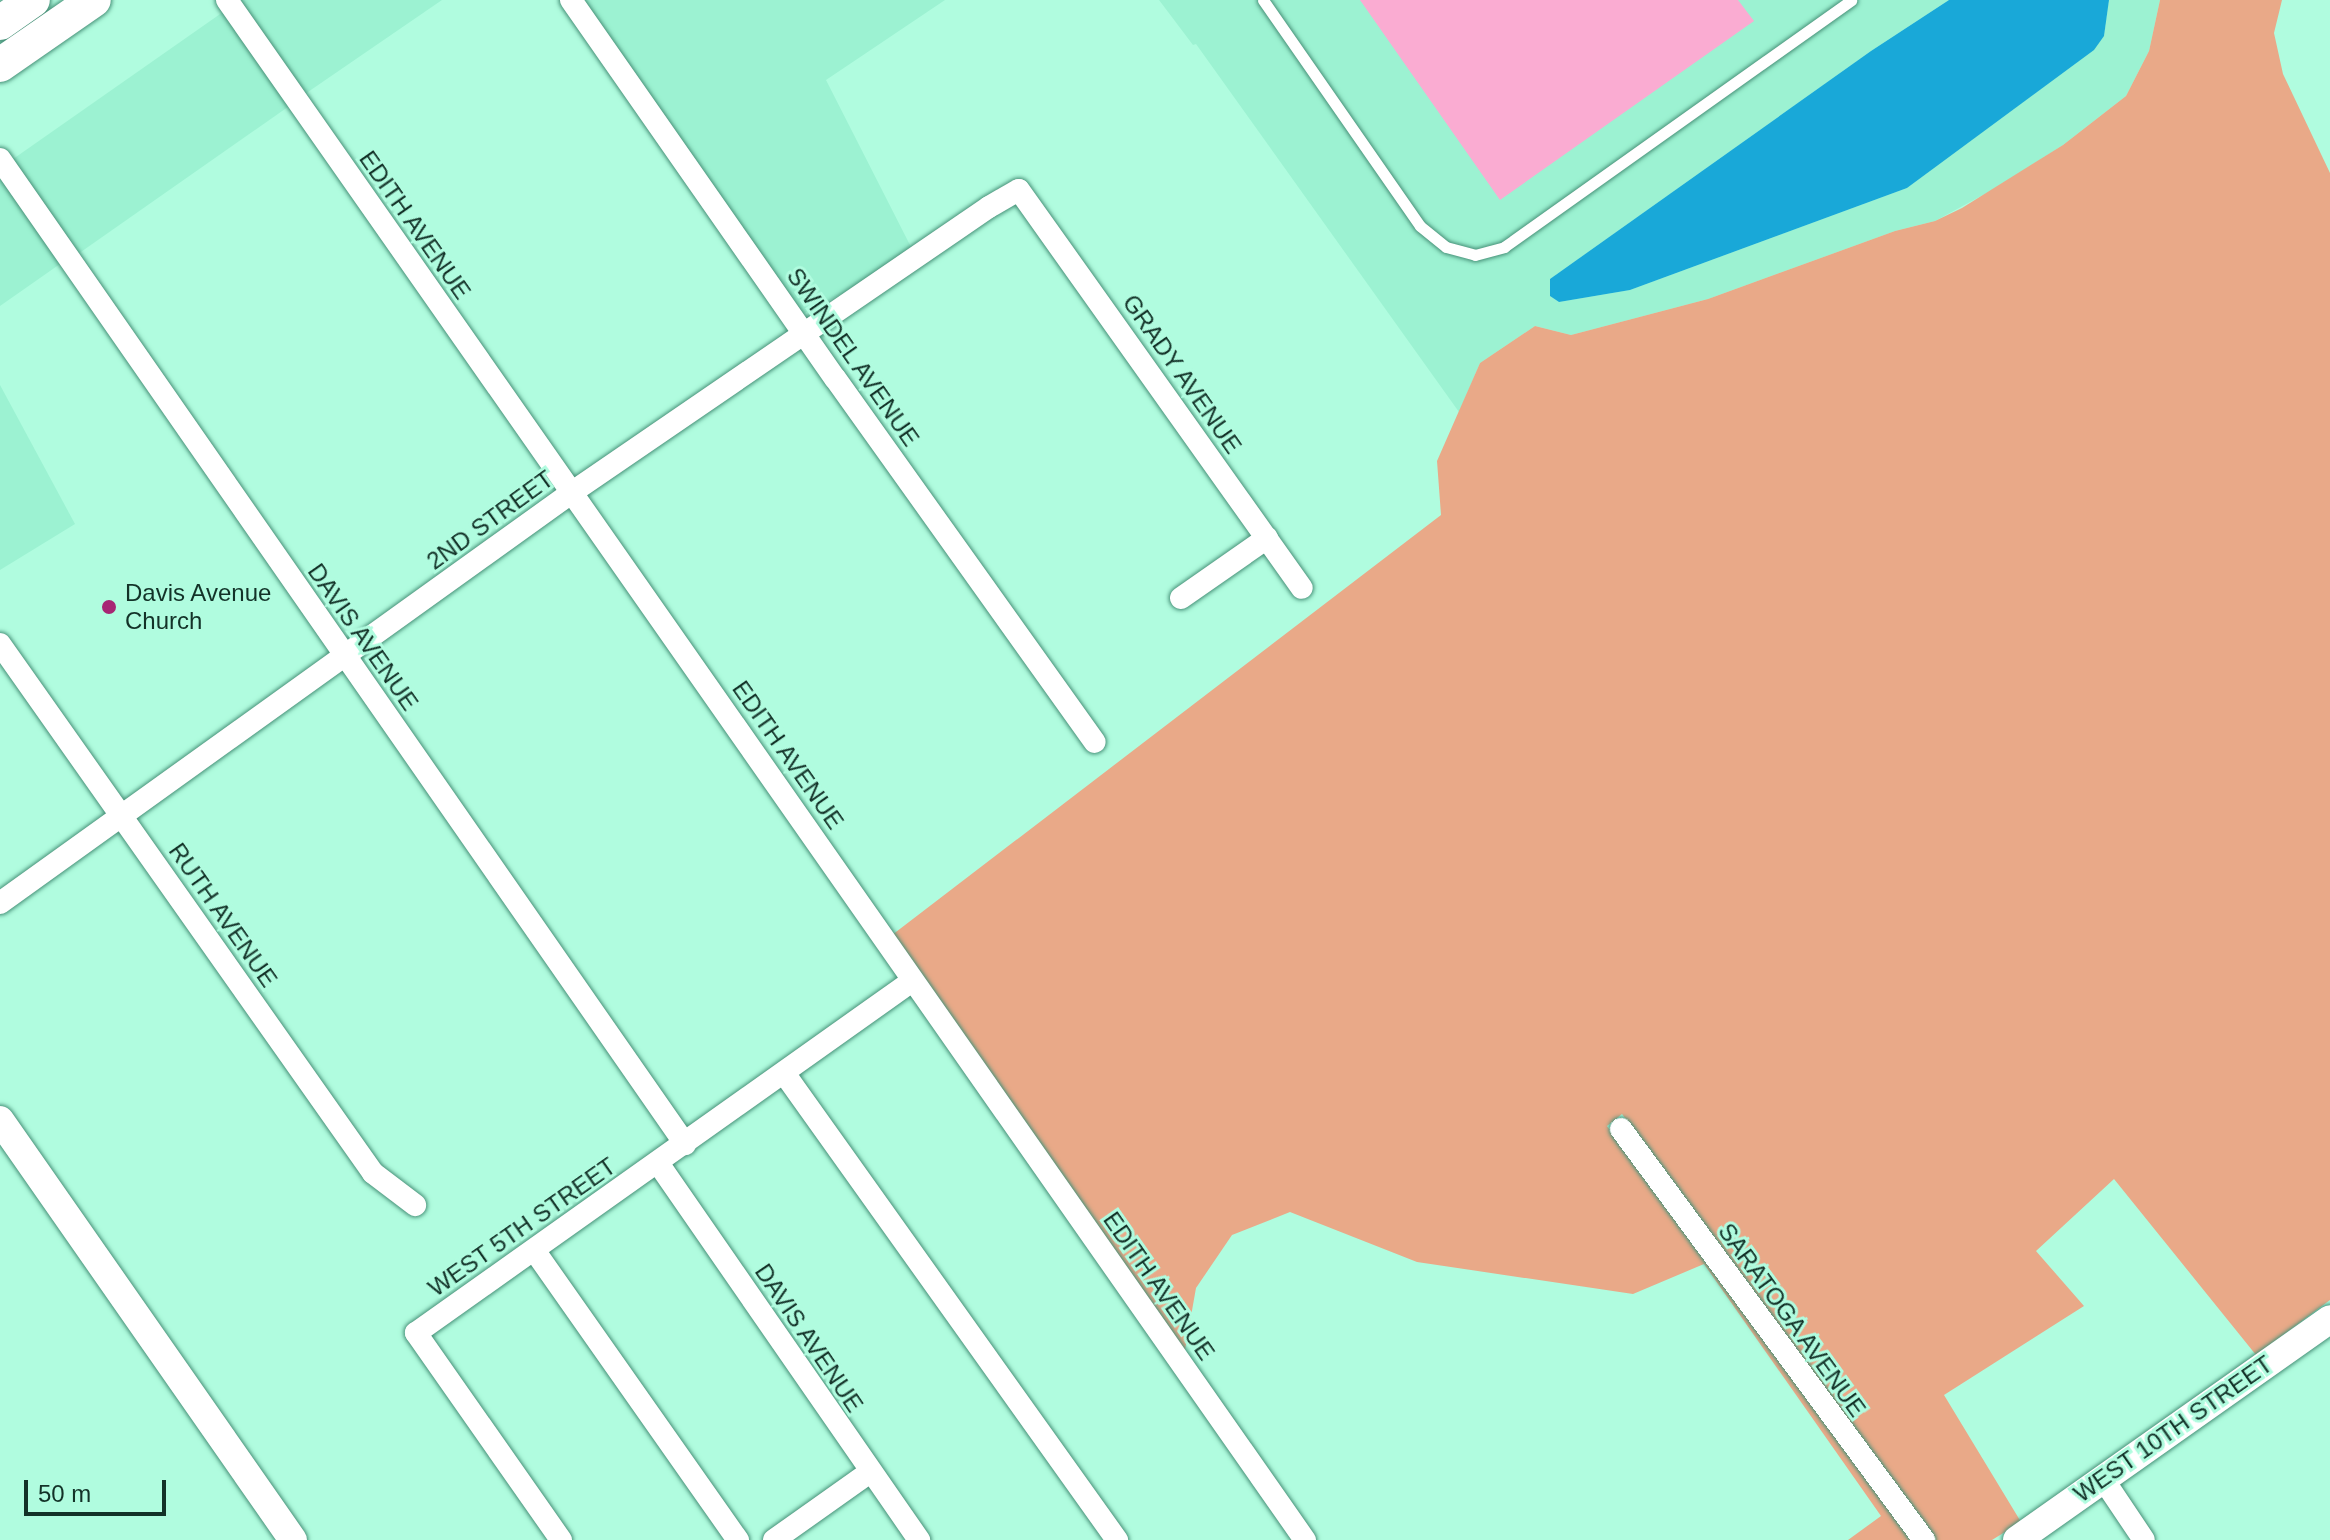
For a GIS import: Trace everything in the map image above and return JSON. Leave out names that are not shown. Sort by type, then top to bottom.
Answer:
[{"type":"main road","points":[[0,23],[33,0]]},
{"type":"main road","points":[[0,65],[82,8]]},
{"type":"street","name":"EDITH AVENUE","points":[[227,0],[1305,1540]]},
{"type":"street","name":"SWINDEL AVENUE","points":[[571,0],[1095,742]]},
{"type":"street","name":"DAVIS AVENUE","points":[[0,159],[193,441],[685,1144]]},
{"type":"street","name":"2ND STREET","points":[[0,903],[571,493],[1019,190]]},
{"type":"street","name":"GRADY AVENUE","points":[[1019,190],[1302,588]]},
{"type":"street","points":[[1181,598],[1267,538]]},
{"type":"street","name":"RUTH AVENUE","points":[[0,644],[373,1173],[415,1205]]},
{"type":"street","points":[[685,1144],[912,981]]},
{"type":"street","points":[[784,1073],[1117,1540]]},
{"type":"street","points":[[0,1120],[293,1540]]},
{"type":"street","name":"SARATOGA AVENUE","points":[[1621,1129],[1924,1540]]},
{"type":"street","name":"WEST 5TH STREET","points":[[561,1540],[416,1333],[685,1144]]},
{"type":"street","name":"DAVIS AVENUE","points":[[658,1163],[919,1540]]},
{"type":"street","points":[[534,1250],[738,1540]]},
{"type":"street","name":"WEST 10TH STREET","points":[[2017,1540],[2330,1319]]},
{"type":"street","points":[[774,1540],[870,1472]]},
{"type":"street","points":[[2103,1479],[2144,1540]]},
{"type":"lane","points":[[1263,0],[1420,226],[1446,247],[1475,255],[1504,247],[1851,0]]},
{"type":"shaded area","points":[[442,0],[305,94],[238,2]]},
{"type":"shaded area","points":[[584,0],[945,0],[826,80],[911,247],[854,287],[803,314]]},
{"type":"shaded area","points":[[1159,0],[1949,0],[1871,51],[1550,279],[1550,296],[1559,302],[1630,290],[1907,188],[2104,36],[2109,0],[2160,0],[2149,51],[2126,96],[2063,145],[1994,189],[1935,221],[1895,231],[1708,299],[1571,335],[1535,326],[1480,363],[1459,412],[1196,44],[1193,45]]},
{"type":"shaded area","points":[[2160,0],[2282,0],[2274,33],[2283,74],[2330,173],[2330,1300],[2256,1355],[2114,1179],[2036,1251],[2084,1306],[1944,1395],[2021,1522],[1992,1540],[1936,1540],[1622,1114],[1607,1126],[1911,1540],[1848,1540],[1881,1516],[1704,1264],[1633,1294],[1417,1262],[1290,1212],[1232,1235],[1196,1288],[1185,1350],[892,935],[1441,515],[1437,461],[1480,363],[1535,326],[1571,335],[1708,299],[1895,231],[1935,221],[1962,208],[2063,145],[2126,96],[2149,51]]},
{"type":"shaded area","points":[[223,12],[289,106],[78,254],[12,160]]},
{"type":"shaded area","points":[[0,176],[60,264],[0,306]]},
{"type":"shaded area","points":[[0,385],[75,524],[0,570]]},
{"type":"water","points":[[1949,0],[2109,0],[2104,36],[2094,50],[1907,188],[1630,290],[1559,302],[1550,296],[1550,279],[1871,51]]},
{"type":"building","points":[[1360,0],[1738,0],[1754,21],[1500,200]]},
{"type":"place","name":"Davis Avenue Church","points":[[109,607]]}]
